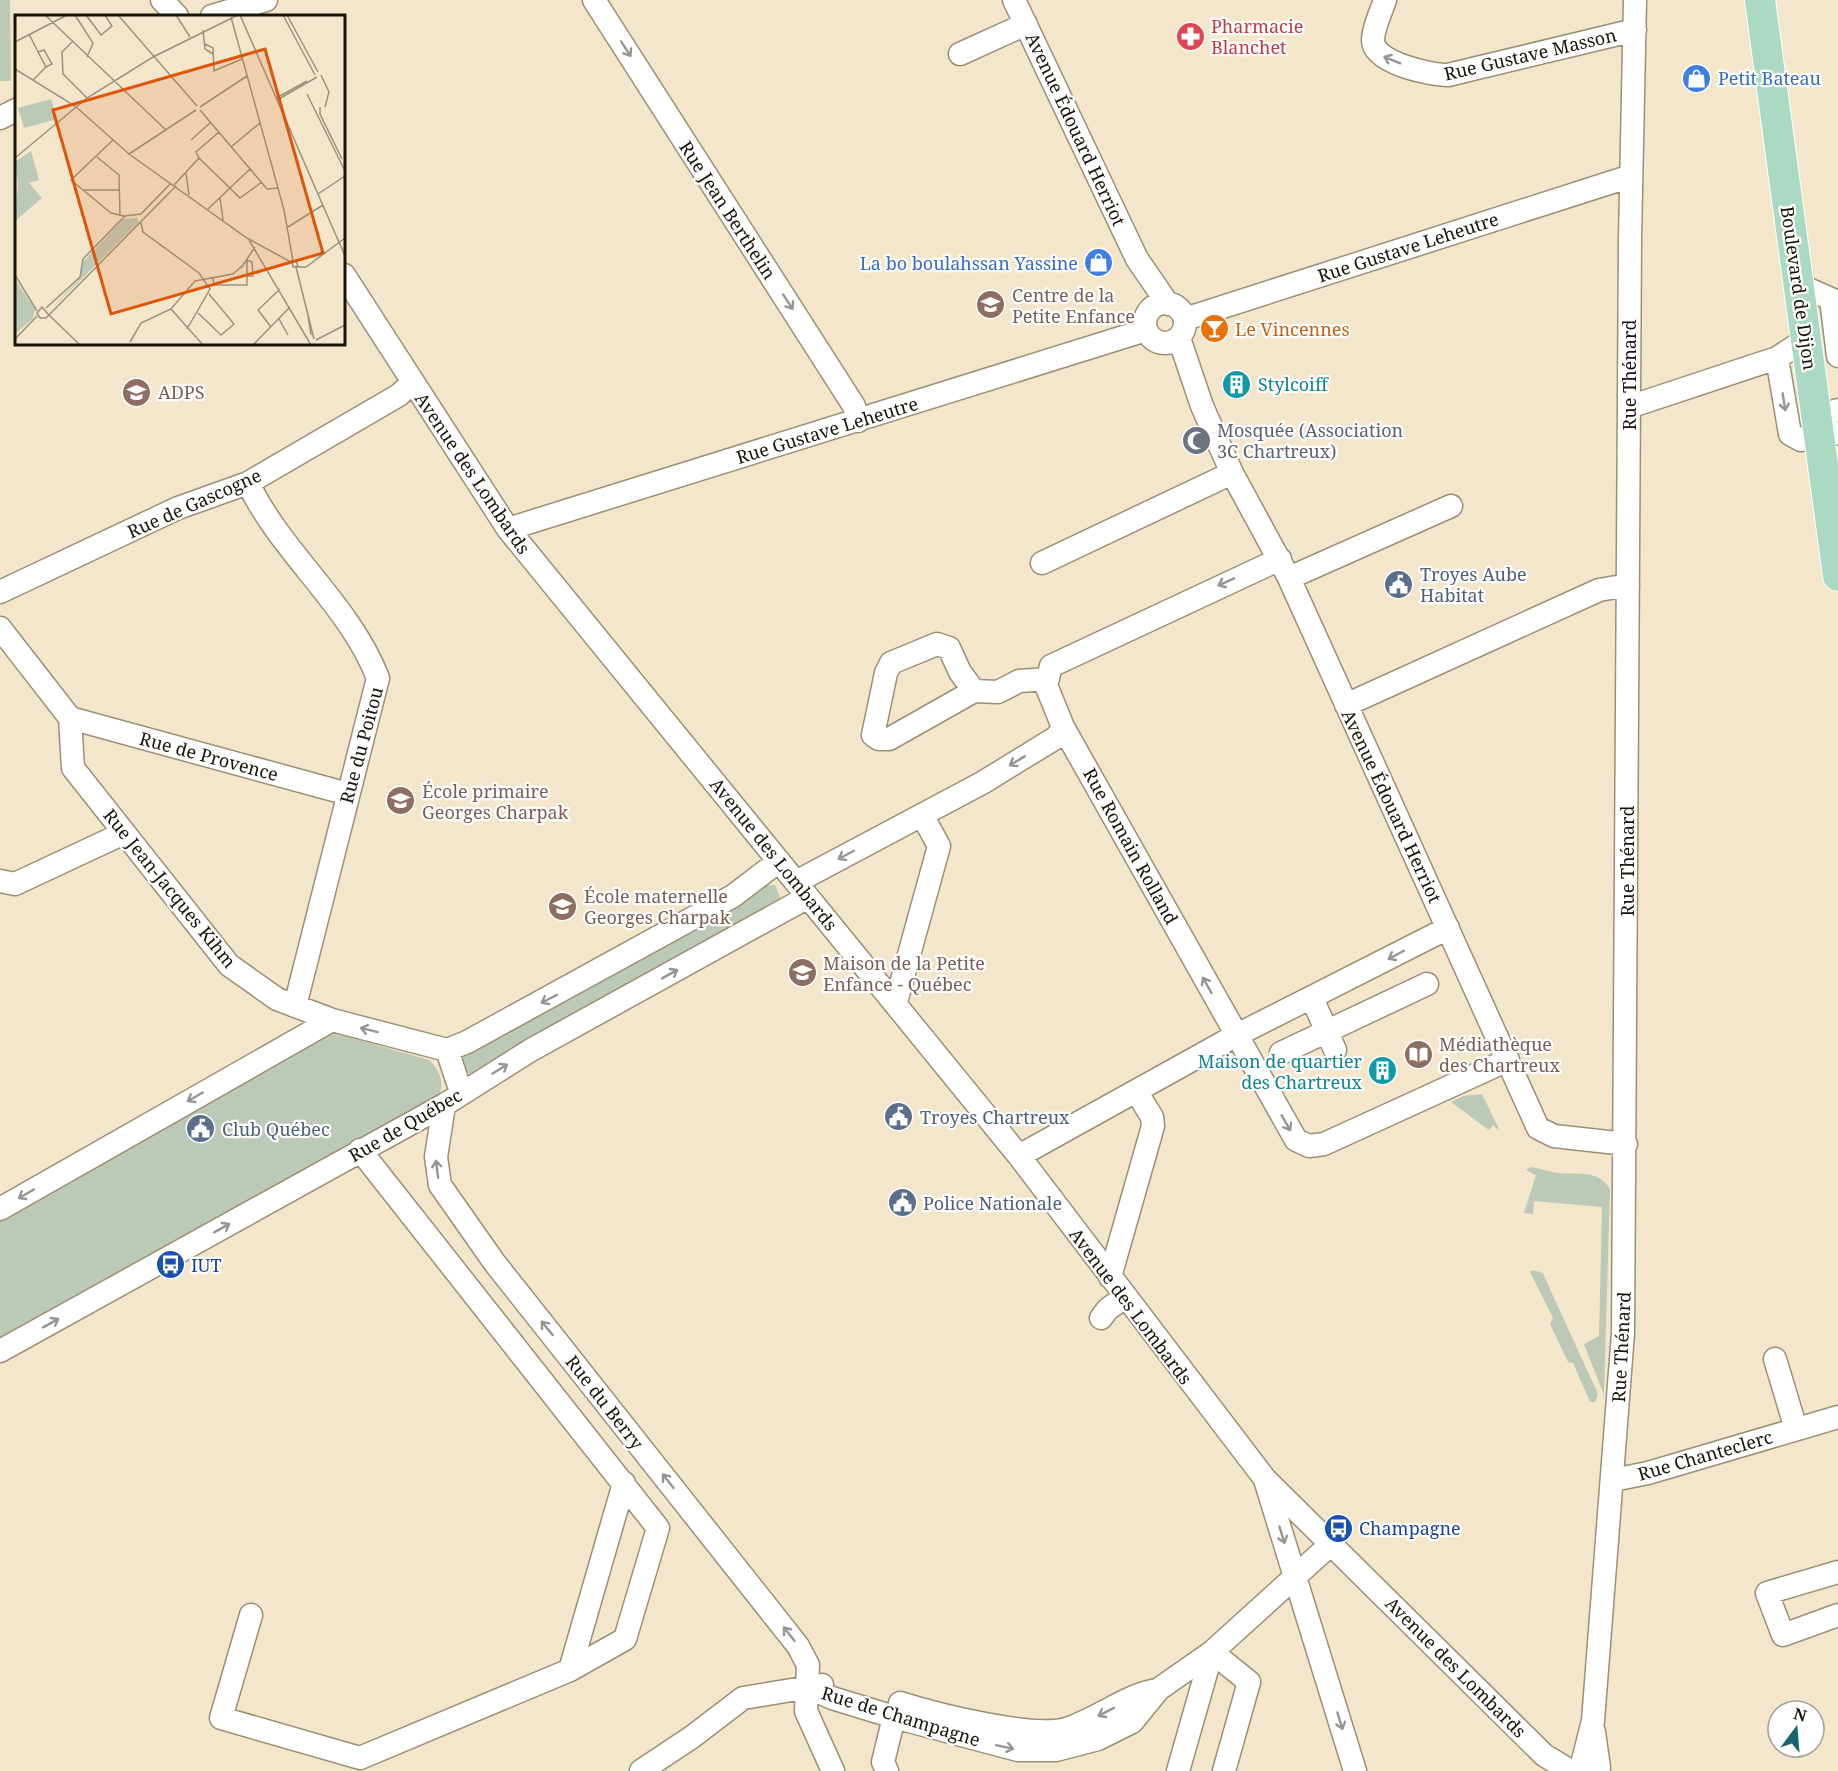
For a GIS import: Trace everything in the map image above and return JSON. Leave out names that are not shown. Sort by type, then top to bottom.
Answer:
[{"type":"main road","name":"Boulevard de Dijon","points":[[1760,0],[1811,376],[1828,424],[1838,576]]},
{"type":"street","points":[[162,0],[176,15]]},
{"type":"street","points":[[215,15],[266,0]]},
{"type":"street","name":"Rue Jean Berthelin","points":[[594,0],[854,406],[858,421]]},
{"type":"street","name":"Avenue Édouard Herriot","points":[[1014,0],[1137,259],[1232,473],[1285,569],[1538,1128],[1554,1136],[1626,1144]]},
{"type":"street","name":"Rue Gustave Masson","points":[[1385,0],[1373,39],[1374,48],[1384,58],[1431,75],[1448,75],[1635,30]]},
{"type":"street","name":"Rue Thénard","points":[[1573,1767],[1591,1729],[1613,1480],[1623,1333],[1631,176],[1635,0]]},
{"type":"street","points":[[960,54],[1026,24]]},
{"type":"street","points":[[0,118],[15,110]]},
{"type":"street","name":"Rue Gustave Leheutre","points":[[508,529],[858,421],[1631,176]]},
{"type":"street","name":"Avenue des Lombards","points":[[345,277],[412,384],[508,529],[778,861],[896,1002],[1019,1156],[1265,1479],[1331,1544],[1573,1767]]},
{"type":"street","points":[[1799,285],[1831,299],[1838,357],[1811,376]]},
{"type":"street","points":[[1629,407],[1777,358],[1806,339]]},
{"type":"street","points":[[1777,358],[1790,434],[1801,440],[1828,424]]},
{"type":"street","name":"Rue de Gascogne","points":[[0,592],[178,508],[248,483],[399,395],[412,384]]},
{"type":"street","points":[[1042,563],[1232,473]]},
{"type":"street","name":"Rue du Poitou","points":[[248,483],[259,505],[328,593],[368,652],[378,678],[295,1006]]},
{"type":"street","points":[[974,691],[960,672],[949,648],[937,644],[891,663],[886,673],[873,735],[879,739],[889,739],[974,691],[998,692],[1019,681],[1048,680],[1051,666],[1285,569],[1451,506]]},
{"type":"street","points":[[1346,705],[1599,590],[1628,585]]},
{"type":"street","points":[[0,628],[70,718]]},
{"type":"street","name":"Rue Romain Rolland","points":[[1048,680],[1046,685],[1064,727],[1235,1036],[1296,1140],[1309,1146],[1324,1144],[1508,1060]]},
{"type":"street","name":"Rue de Provence","points":[[70,718],[348,794]]},
{"type":"street","name":"Rue Jean-Jacques Kihm","points":[[70,718],[73,768],[229,965],[277,999],[333,1020]]},
{"type":"street","name":"Rue de Québec","points":[[0,1351],[453,1099],[531,1050],[802,890],[922,815],[1058,737],[1064,727]]},
{"type":"street","points":[[896,1002],[939,846],[922,815]]},
{"type":"street","points":[[0,881],[15,884],[124,833]]},
{"type":"street","points":[[0,1209],[333,1020],[447,1050],[467,1042],[578,972],[733,896],[778,861]]},
{"type":"street","points":[[1019,1156],[1235,1036],[1448,928]]},
{"type":"street","points":[[1281,1053],[1331,1041],[1427,984]]},
{"type":"street","points":[[1312,998],[1331,1041]]},
{"type":"street","points":[[447,1050],[453,1099]]},
{"type":"street","points":[[1110,1277],[1154,1126],[1152,1117],[1136,1091]]},
{"type":"street","name":"Rue du Berry","points":[[453,1099],[436,1157],[440,1185],[494,1262],[798,1646],[808,1665],[806,1711],[833,1771]]},
{"type":"street","points":[[251,1615],[221,1718],[362,1764],[570,1670],[625,1639],[658,1528],[360,1150]]},
{"type":"street","points":[[1101,1318],[1108,1309],[1125,1297]]},
{"type":"street","name":"Rue Chanteclerc","points":[[1775,1359],[1796,1429]]},
{"type":"street","name":"Rue Chanteclerc","points":[[1613,1480],[1648,1473],[1838,1417]]},
{"type":"street","name":"Avenue des Lombards","points":[[1265,1479],[1355,1771]]},
{"type":"street","points":[[570,1670],[624,1483]]},
{"type":"street","name":"Rue de Champagne","points":[[808,1687],[832,1698],[894,1717],[1018,1750],[1056,1750],[1098,1739],[1132,1722],[1159,1689],[1212,1652],[1331,1544]]},
{"type":"street","points":[[1838,1572],[1767,1593],[1783,1635],[1838,1615]]},
{"type":"street","points":[[1178,1771],[1212,1652],[1249,1682],[1224,1771]]},
{"type":"street","name":"Rue de Champagne","points":[[808,1687],[832,1684],[965,1720],[1019,1729],[1054,1730],[1066,1730],[1104,1714],[1143,1692],[1159,1689]]},
{"type":"street","points":[[641,1771],[692,1737],[743,1698],[808,1687]]},
{"type":"street","points":[[887,1771],[883,1762],[894,1717]]},
{"type":"street","points":[[1573,1767],[1579,1745],[1591,1729]]},
{"type":"green space","points":[[0,0],[10,0],[11,81],[0,81]]},
{"type":"green space","points":[[768,885],[775,885],[781,900],[476,1074],[463,1072],[459,1065],[461,1055]]},
{"type":"green space","points":[[329,1034],[342,1035],[429,1060],[437,1069],[441,1079],[441,1089],[437,1100],[0,1345],[0,1214]]},
{"type":"green space","points":[[1482,1094],[1499,1131],[1493,1125],[1489,1130],[1451,1102],[1463,1096]]},
{"type":"green space","points":[[1530,1167],[1558,1173],[1594,1176],[1600,1178],[1610,1189],[1604,1395],[1584,1344],[1599,1336],[1602,1207],[1534,1201],[1533,1214],[1524,1213],[1536,1175],[1526,1170]]},
{"type":"green space","points":[[1532,1270],[1543,1273],[1598,1394],[1595,1402],[1590,1402],[1573,1363],[1568,1362],[1550,1324],[1553,1318],[1530,1272]]},
{"type":"place","name":"Pharmacie Blanchet","points":[[1190,36]]},
{"type":"place","name":"Petit Bateau","points":[[1697,78]]},
{"type":"place","name":"La bo boulahssan Yassine","points":[[1099,263]]},
{"type":"place","name":"Centre de la Petite Enfance","points":[[991,305]]},
{"type":"place","name":"Le Vincennes","points":[[1214,329]]},
{"type":"place","name":"Stylcoiff","points":[[1237,384]]},
{"type":"place","name":"ADPS","points":[[137,392]]},
{"type":"place","name":"Mosquée (Association 3C Chartreux)","points":[[1196,440]]},
{"type":"place","name":"Troyes Aube Habitat","points":[[1399,584]]},
{"type":"place","name":"École primaire Georges Charpak","points":[[401,801]]},
{"type":"place","name":"École maternelle Georges Charpak","points":[[563,906]]},
{"type":"place","name":"Maison de la Petite Enfance - Québec","points":[[802,973]]},
{"type":"place","name":"Médiathèque des Chartreux","points":[[1418,1054]]},
{"type":"place","name":"Maison de quartier des Chartreux","points":[[1383,1071]]},
{"type":"place","name":"Troyes Chartreux","points":[[899,1117]]},
{"type":"place","name":"Club Québec","points":[[201,1129]]},
{"type":"place","name":"Police Nationale","points":[[902,1203]]},
{"type":"place","name":"IUT","points":[[170,1265]]},
{"type":"place","name":"Champagne","points":[[1338,1528]]}]
